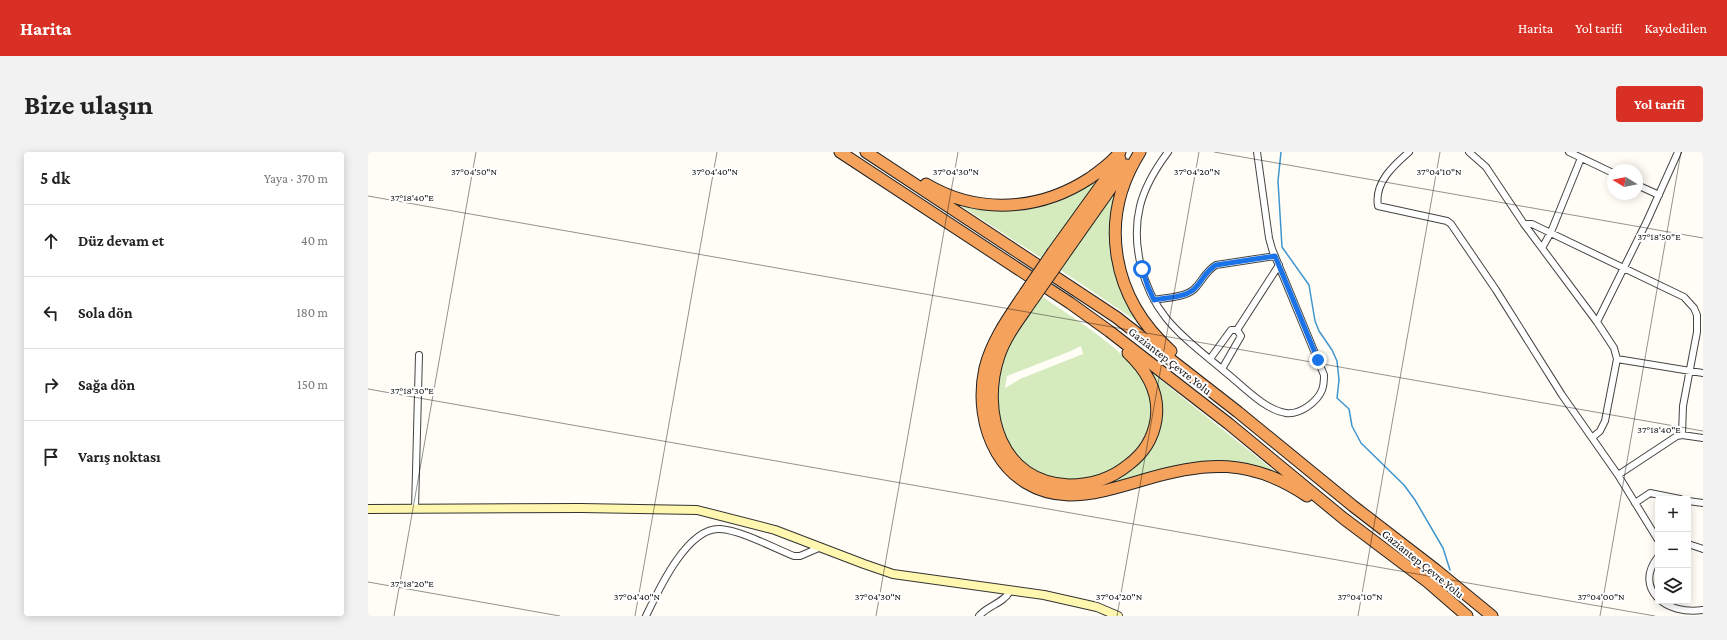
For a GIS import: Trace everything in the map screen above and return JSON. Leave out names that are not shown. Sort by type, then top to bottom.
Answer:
[{"type":"highway","name":"Gaziantep Çevre Yolu","points":[[840,152],[1070,303],[1197,398],[1343,518],[1428,582],[1467,616]]},
{"type":"highway","name":"Gaziantep Çevre Yolu","points":[[866,152],[1092,300],[1204,384],[1353,506],[1436,570],[1492,616]]},
{"type":"highway","points":[[881,162],[908,172],[935,189],[952,197],[984,205],[1007,206],[1040,201],[1073,188],[1099,172],[1120,152]]},
{"type":"highway","points":[[1125,152],[1058,254],[995,341],[986,367],[982,395],[986,425],[990,439],[1002,461],[1018,477],[1031,486],[1058,494],[1080,494],[1111,489],[1185,469],[1211,466],[1238,468],[1260,472],[1285,482],[1310,498],[1323,509],[1343,518]]},
{"type":"highway","points":[[1058,254],[1136,152]]},
{"type":"highway","points":[[1140,152],[1126,177],[1117,212],[1115,247],[1120,274],[1126,290],[1141,317],[1160,341],[1186,364],[1204,384]]},
{"type":"highway","points":[[1029,296],[1000,354],[993,380],[992,394],[994,418],[1002,444],[1008,454],[1022,468],[1031,475],[1048,482],[1076,485],[1097,482],[1109,478],[1130,464],[1147,446],[1155,426],[1157,413],[1153,388],[1139,364],[1070,303]]},
{"type":"street","points":[[1168,152],[1157,167],[1147,188],[1140,205],[1137,222],[1141,264],[1144,277],[1154,300],[1166,318],[1176,329],[1269,408],[1287,413],[1295,413],[1303,409],[1322,390],[1324,375],[1269,238],[1257,152]]},
{"type":"street","points":[[1409,152],[1392,167],[1383,180],[1378,193],[1378,206],[1447,221],[1452,224],[1496,290],[1562,395],[1593,437],[1618,475],[1655,535]]},
{"type":"street","points":[[1469,152],[1486,167],[1524,224],[1597,322],[1614,348],[1617,359],[1606,421],[1600,431],[1593,437]]},
{"type":"street","points":[[1569,152],[1607,170]]},
{"type":"street","points":[[1597,322],[1659,195],[1678,152]]},
{"type":"street","points":[[1542,248],[1551,232],[1582,158]]},
{"type":"street","points":[[1643,187],[1659,195]]},
{"type":"street","points":[[1524,224],[1530,223],[1551,232],[1624,267],[1684,298],[1694,308],[1698,323],[1683,406],[1682,435]]},
{"type":"street","points":[[1154,300],[1183,295],[1192,291],[1210,269],[1216,265],[1275,256]]},
{"type":"street","points":[[1237,330],[1279,265]]},
{"type":"street","points":[[1210,359],[1231,330],[1237,330]]},
{"type":"street","points":[[1222,368],[1241,336],[1237,330]]},
{"type":"street","points":[[414,509],[419,355]]},
{"type":"street","points":[[1617,359],[1703,373]]},
{"type":"street","points":[[1618,475],[1672,439],[1682,435],[1703,438]]},
{"type":"street","points":[[1635,503],[1650,493],[1665,496]]},
{"type":"street","points":[[1691,501],[1703,503]]},
{"type":"street","points":[[368,509],[581,508],[697,510],[775,530],[893,574],[1073,601],[1097,607],[1118,616]]},
{"type":"street","points":[[646,616],[661,584],[671,568],[688,547],[704,532],[712,529],[721,529],[733,532],[794,556],[800,556],[821,547]]},
{"type":"street","points":[[1691,545],[1703,549]]},
{"type":"street","points":[[1655,562],[1652,568],[1650,579],[1651,589],[1663,608],[1673,613],[1684,615],[1695,614],[1703,610]]},
{"type":"street","points":[[979,616],[1002,602],[1010,591]]},
{"type":"green space","points":[[1107,169],[1043,259],[955,202],[1006,209]]},
{"type":"green space","points":[[1122,177],[1111,229],[1141,324],[1059,269]]},
{"type":"green space","points":[[1040,295],[1093,331],[1132,364],[1140,374],[1151,401],[1150,425],[1139,447],[1122,464],[1099,475],[1074,480],[1048,477],[1024,464],[1016,457],[1010,448],[999,418],[996,398],[998,376],[1003,356],[1011,339]],"holes":[[[1081,346],[1083,354],[1020,379],[1005,388],[1007,376]]]},
{"type":"green space","points":[[1148,370],[1282,477],[1237,464],[1106,485],[1103,483],[1157,433]]},
{"type":"waterway","points":[[1281,152],[1278,181],[1282,247],[1309,285],[1315,321],[1319,331],[1332,350],[1337,361],[1339,380],[1337,398],[1349,409],[1352,426],[1361,443],[1404,485],[1415,500],[1443,548],[1450,570]]},
{"type":"route","points":[[1142,269],[1154,300],[1183,295],[1192,291],[1197,287],[1210,269],[1216,265],[1275,256],[1318,360]]}]
